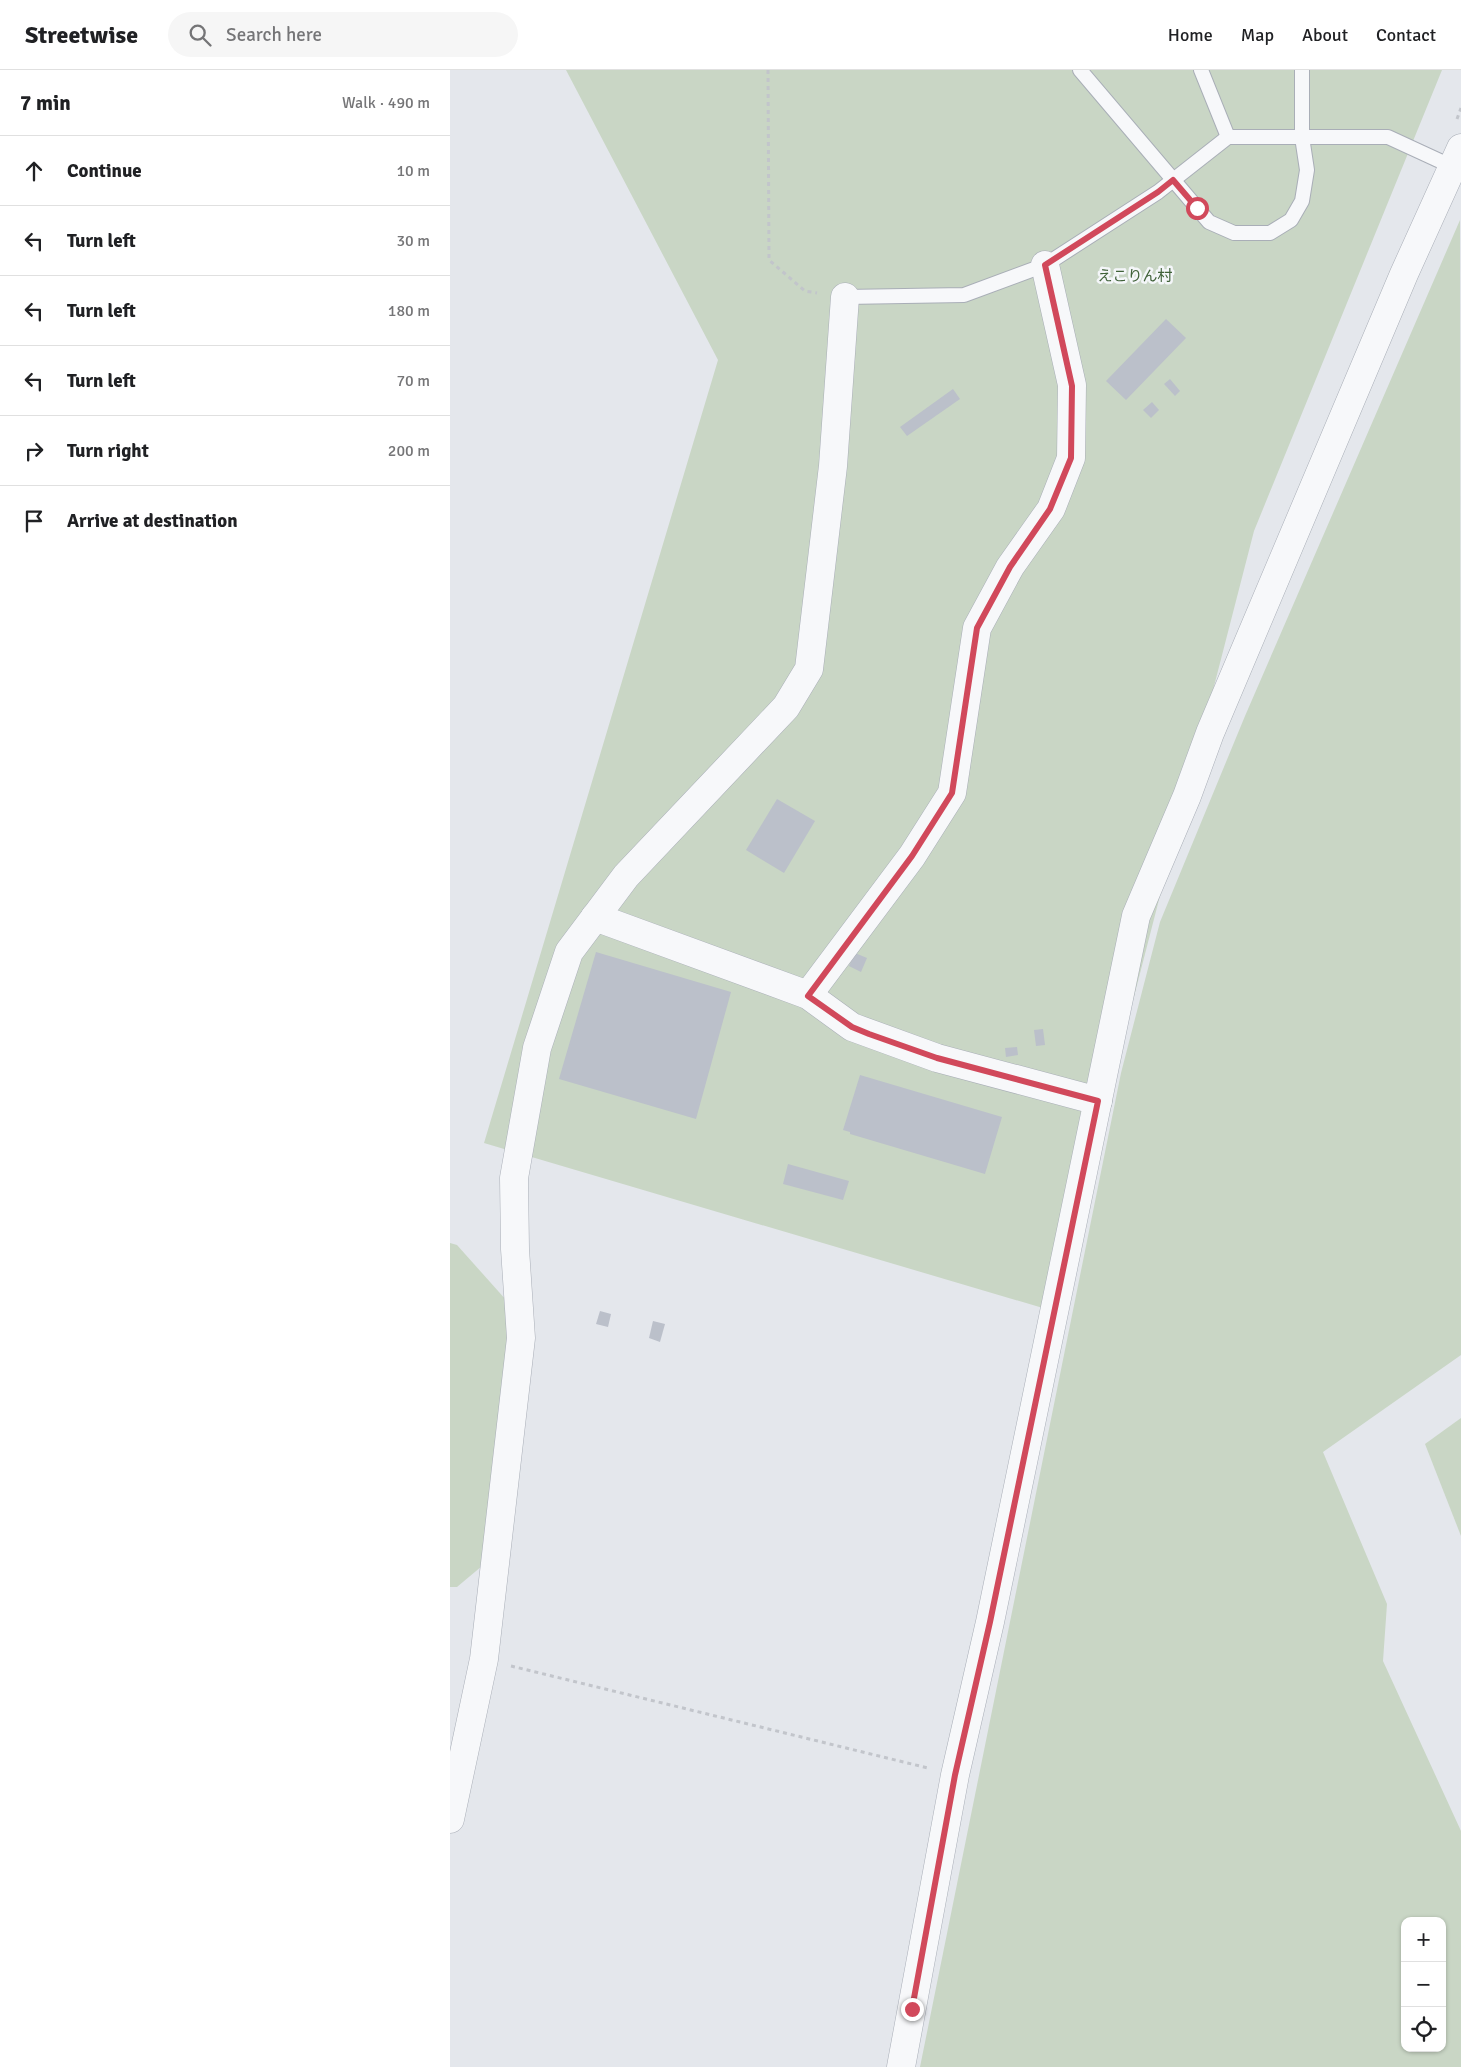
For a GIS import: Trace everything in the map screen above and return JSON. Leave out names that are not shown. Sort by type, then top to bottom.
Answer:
[{"type":"street","points":[[901,2067],[955,1775],[990,1622],[1098,1101],[1118,993],[1136,916],[1187,796],[1210,733],[1400,283],[1458,162]]},
{"type":"street","points":[[808,996],[912,856],[952,793],[977,628],[1010,567],[1050,509],[1071,458],[1072,386],[1045,265]]},
{"type":"street","points":[[450,1819],[484,1659],[521,1338],[515,1249],[514,1178],[536,1048],[569,952],[626,876],[786,707],[809,669],[833,466],[845,297]]},
{"type":"street","points":[[595,917],[808,996],[852,1027],[869,1034],[937,1058],[1098,1101]]},
{"type":"lane","points":[[1080,70],[1209,222],[1234,233],[1270,233],[1291,220],[1302,201],[1307,170],[1302,137],[1302,70]]},
{"type":"lane","points":[[1201,70],[1228,137]]},
{"type":"lane","points":[[845,297],[964,295],[1045,265],[1158,192],[1228,137],[1388,137],[1458,162]]},
{"type":"path","points":[[768,70],[770,260],[804,291],[845,297]]},
{"type":"path","points":[[484,1659],[955,1775]]},
{"type":"green space","name":"えこりん村","points":[[566,70],[1442,70],[1254,531],[1053,1311],[484,1143],[718,360]]},
{"type":"green space","points":[[1460,220],[1461,1355],[1323,1452],[1387,1604],[1383,1661],[1461,1831],[1461,2067],[920,2067],[1121,1073],[1160,922],[1245,716]]},
{"type":"green space","points":[[450,1243],[457,1245],[507,1301],[521,1459],[507,1545],[457,1587],[450,1587]]},
{"type":"green space","points":[[1461,1418],[1461,1536],[1425,1444]]},
{"type":"building","points":[[1166,319],[1186,338],[1126,400],[1106,381]]},
{"type":"building","points":[[1170,379],[1180,391],[1175,396],[1164,384]]},
{"type":"building","points":[[953,389],[960,399],[907,436],[900,427]]},
{"type":"building","points":[[1152,402],[1159,410],[1151,418],[1143,410]]},
{"type":"building","points":[[777,799],[815,821],[784,873],[746,850]]},
{"type":"building","points":[[596,952],[731,992],[696,1119],[559,1079]]},
{"type":"building","points":[[855,953],[867,958],[861,972],[849,966]]},
{"type":"building","points":[[1043,1029],[1045,1045],[1036,1046],[1034,1030]]},
{"type":"building","points":[[1017,1047],[1018,1055],[1006,1057],[1005,1048]]},
{"type":"building","points":[[860,1075],[1002,1117],[985,1174],[850,1134],[850,1132],[843,1130]]},
{"type":"building","points":[[788,1164],[849,1181],[843,1200],[783,1184]]},
{"type":"building","points":[[600,1311],[611,1314],[608,1327],[596,1324]]},
{"type":"building","points":[[653,1321],[665,1324],[660,1342],[649,1338]]},
{"type":"route","points":[[912,2009],[955,1775],[990,1622],[1098,1101],[937,1058],[869,1034],[852,1027],[808,996],[912,856],[952,793],[977,628],[1010,567],[1050,509],[1071,458],[1072,386],[1045,265],[1158,192],[1173,180],[1197,208]]}]
